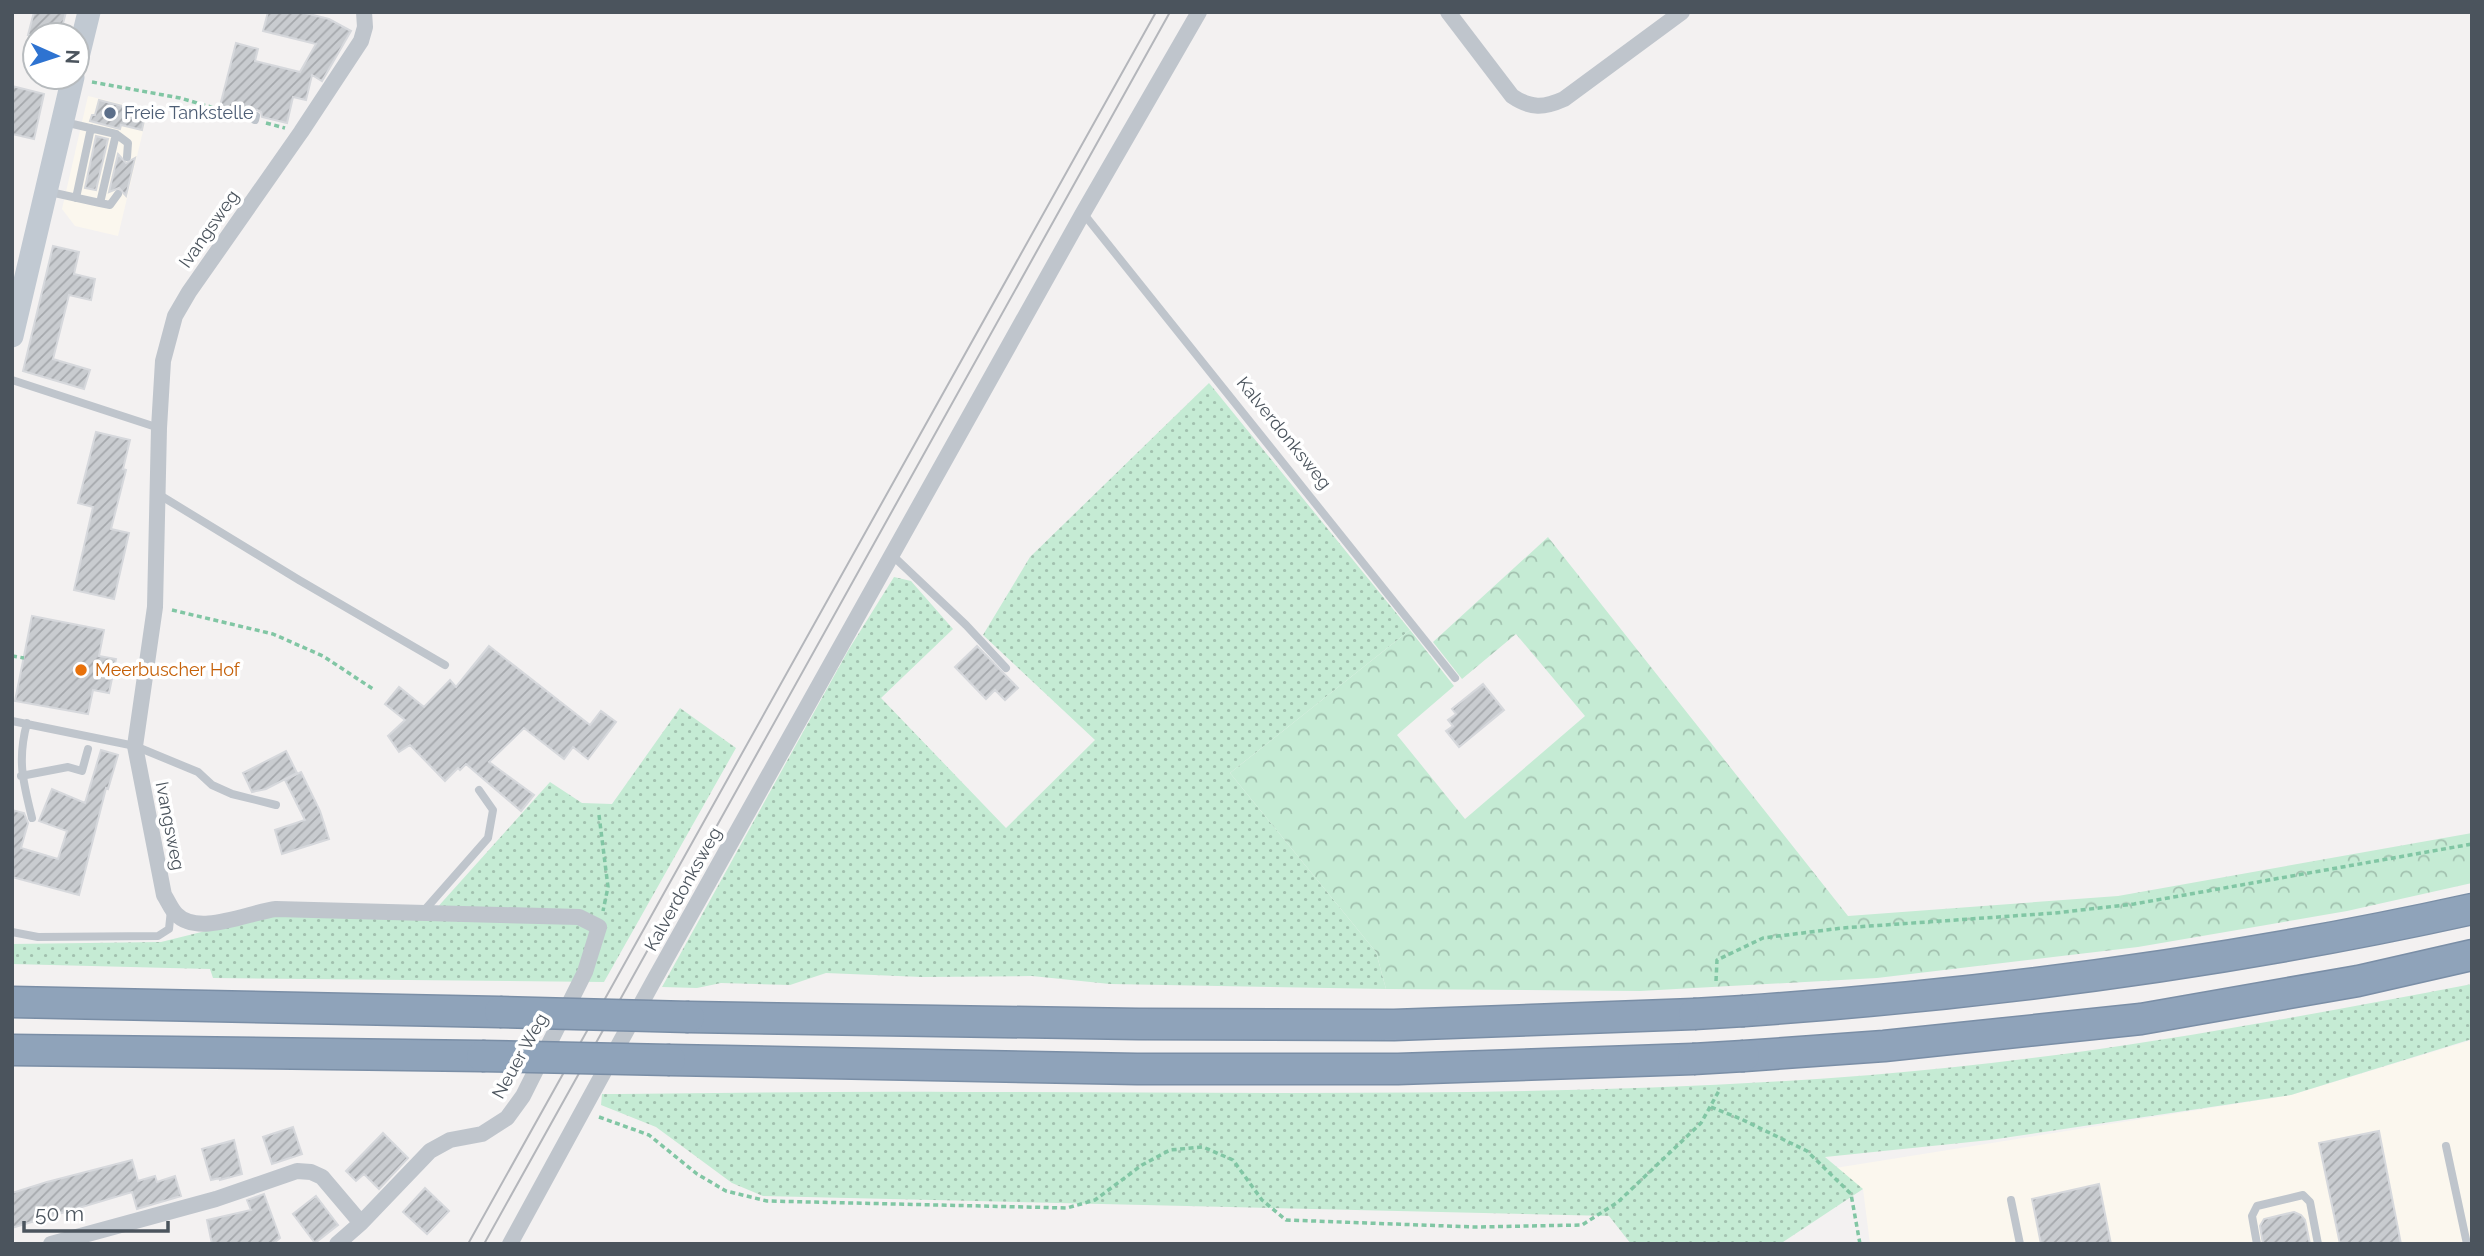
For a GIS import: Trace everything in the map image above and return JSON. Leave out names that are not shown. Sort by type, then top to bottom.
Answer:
[{"type":"highway","points":[[12,1002],[1152,1024],[1394,1024],[1694,1014],[1879,1002],[2127,972],[2350,936],[2472,909]]},
{"type":"highway","points":[[12,1050],[1151,1069],[1398,1069],[1693,1059],[1884,1046],[2141,1019],[2358,981],[2472,956]]},
{"type":"main road","points":[[12,336],[70,91]]},
{"type":"street","name":"Ivangsweg","points":[[172,907],[164,895],[135,746],[155,607],[163,361],[175,316],[361,41],[365,27],[364,12]]},
{"type":"street","name":"Kalverdonksweg","points":[[510,1244],[1083,213],[1199,12]]},
{"type":"street","points":[[1448,12],[1512,96],[1523,104],[1538,107],[1564,99],[1682,12]]},
{"type":"street","points":[[172,907],[177,915],[194,924],[215,923],[276,909],[579,917],[599,927]]},
{"type":"street","name":"Neuer Weg","points":[[337,1244],[440,1143],[482,1134],[507,1118],[523,1096],[585,972],[599,927]]},
{"type":"street","points":[[51,1244],[216,1199],[297,1171],[311,1172],[322,1177],[361,1223]]},
{"type":"lane","points":[[63,122],[116,134],[128,143],[127,157]]},
{"type":"lane","points":[[76,198],[91,128]]},
{"type":"lane","points":[[100,203],[116,134]]},
{"type":"lane","points":[[47,192],[110,205],[118,194]]},
{"type":"lane","name":"Kalverdonksweg","points":[[1083,213],[1455,678]]},
{"type":"lane","points":[[12,380],[159,428]]},
{"type":"lane","points":[[158,494],[446,665]]},
{"type":"lane","points":[[893,556],[1006,667]]},
{"type":"lane","points":[[12,720],[135,746],[198,772],[212,785],[232,794],[276,805]]},
{"type":"lane","points":[[27,723],[21,745],[21,776],[32,818]]},
{"type":"lane","points":[[21,776],[68,767],[81,775],[88,749]]},
{"type":"lane","points":[[422,913],[488,838],[493,810],[479,790]]},
{"type":"lane","points":[[12,932],[38,937],[158,936],[169,929],[172,907]]},
{"type":"lane","points":[[2446,1146],[2467,1244]]},
{"type":"lane","points":[[2257,1244],[2252,1216],[2257,1206],[2303,1195],[2310,1202],[2318,1244]]},
{"type":"lane","points":[[2011,1200],[2020,1244]]},
{"type":"path","points":[[91,76],[301,132]]},
{"type":"path","points":[[155,607],[273,634],[323,656],[373,690]]},
{"type":"path","points":[[12,656],[24,658]]},
{"type":"path","points":[[599,815],[608,887],[599,927]]},
{"type":"path","points":[[1716,981],[1717,960],[1763,939],[1842,928],[2054,913],[2134,904],[2472,844]]},
{"type":"path","points":[[582,1112],[649,1135],[697,1174],[726,1191],[768,1201],[1067,1209],[1095,1200],[1142,1165],[1170,1150],[1203,1147],[1233,1160],[1262,1200],[1286,1220],[1475,1227],[1582,1226],[1618,1202],[1701,1124],[1720,1089]]},
{"type":"path","points":[[1711,1107],[1807,1151],[1851,1194],[1860,1244]]},
{"type":"shaded area","points":[[88,96],[148,110],[118,236],[75,226],[62,209]]},
{"type":"shaded area","points":[[2472,1040],[2472,1244],[1870,1244],[1863,1189],[1829,1169],[2291,1095]]},
{"type":"green space","points":[[1209,383],[1410,630],[1230,773],[1376,952],[1386,989],[1110,984],[1032,976],[922,977],[826,973],[790,985],[721,983],[697,988],[662,987],[849,649],[894,577],[911,581],[953,629],[881,698],[1006,828],[1095,740],[983,635],[1030,557]]},
{"type":"green space","points":[[1548,537],[1848,916],[2118,896],[2472,833],[2472,883],[2347,911],[2138,947],[1877,978],[1640,991],[1386,989],[1376,952],[1230,773],[1410,630],[1454,686],[1397,735],[1465,819],[1585,716],[1516,634],[1462,679],[1433,642]]},
{"type":"green space","points":[[680,708],[736,748],[604,982],[213,978],[210,969],[12,964],[12,944],[161,942],[274,914],[426,920],[550,782],[582,803],[612,804]]},
{"type":"green space","points":[[2472,984],[2472,1039],[2291,1095],[1990,1140],[1825,1157],[1863,1189],[1780,1244],[1631,1244],[1609,1216],[763,1196],[732,1183],[656,1127],[601,1105],[602,1094],[1531,1091],[1758,1083],[1947,1068],[2097,1049],[2248,1025]]},
{"type":"building","points":[[34,12],[66,12],[64,21],[32,21]]},
{"type":"building","points":[[268,12],[301,12],[329,19],[351,31],[322,81],[312,75],[306,100],[293,97],[287,123],[262,117],[257,110],[250,114],[220,106],[236,43],[258,49],[255,61],[300,72],[316,44],[263,31]]},
{"type":"building","points":[[12,86],[21,88],[21,91],[44,94],[34,139],[12,134]]},
{"type":"building","points":[[99,100],[146,112],[142,130],[121,125],[120,129],[90,121],[92,115],[95,115]]},
{"type":"building","points":[[96,136],[108,139],[96,190],[85,188]]},
{"type":"building","points":[[118,154],[126,163],[135,158],[126,196],[119,188],[109,192]]},
{"type":"building","points":[[53,246],[79,252],[74,274],[95,279],[91,300],[69,295],[53,359],[90,370],[84,389],[23,371]]},
{"type":"building","points":[[96,432],[130,440],[123,469],[126,470],[111,529],[129,533],[114,599],[74,590],[93,507],[78,503]]},
{"type":"building","name":"Meerbuscher Hof","points":[[32,616],[104,630],[99,656],[116,659],[109,693],[93,690],[88,714],[15,701]]},
{"type":"building","points":[[489,646],[590,725],[601,711],[616,722],[588,759],[573,747],[564,759],[524,728],[489,762],[534,795],[521,811],[466,764],[445,781],[410,745],[399,752],[388,736],[405,720],[385,704],[399,687],[424,707],[450,680],[456,687]]},
{"type":"building","points":[[977,646],[1018,688],[1005,700],[995,690],[986,699],[955,667]]},
{"type":"building","points":[[1483,684],[1504,710],[1459,747],[1446,731],[1453,726],[1448,720],[1456,714],[1452,709]]},
{"type":"building","points":[[101,750],[118,755],[108,789],[106,788],[79,895],[12,877],[12,810],[24,813],[28,823],[21,848],[58,859],[67,831],[39,821],[52,789],[85,803]]},
{"type":"building","points":[[286,751],[297,773],[266,789],[252,792],[243,773]]},
{"type":"building","points":[[301,772],[320,811],[329,839],[282,854],[275,830],[305,820],[285,780]]},
{"type":"building","points":[[293,1127],[302,1154],[272,1164],[263,1137]]},
{"type":"building","points":[[2379,1131],[2401,1244],[2340,1244],[2319,1143]]},
{"type":"building","points":[[383,1133],[408,1158],[379,1189],[364,1174],[356,1181],[346,1171]]},
{"type":"building","points":[[234,1140],[242,1174],[211,1180],[202,1149]]},
{"type":"building","points":[[132,1160],[138,1181],[155,1176],[157,1182],[175,1176],[181,1196],[137,1209],[132,1192],[12,1228],[12,1193]]},
{"type":"building","points":[[2099,1184],[2111,1244],[2041,1244],[2032,1199]]},
{"type":"building","points":[[425,1188],[449,1211],[427,1234],[403,1212]]},
{"type":"building","points":[[264,1194],[280,1238],[273,1244],[212,1244],[207,1220],[251,1210],[247,1200]]},
{"type":"building","points":[[316,1196],[338,1225],[315,1243],[293,1214]]},
{"type":"building","points":[[2294,1212],[2305,1220],[2310,1244],[2263,1244],[2260,1226],[2264,1219]]},
{"type":"tram line","points":[[468,1244],[1156,12]]},
{"type":"tram line","points":[[484,1244],[1170,12]]},
{"type":"place","name":"Freie Tankstelle","points":[[110,113]]},
{"type":"place","name":"Meerbuscher Hof","points":[[81,670]]}]
